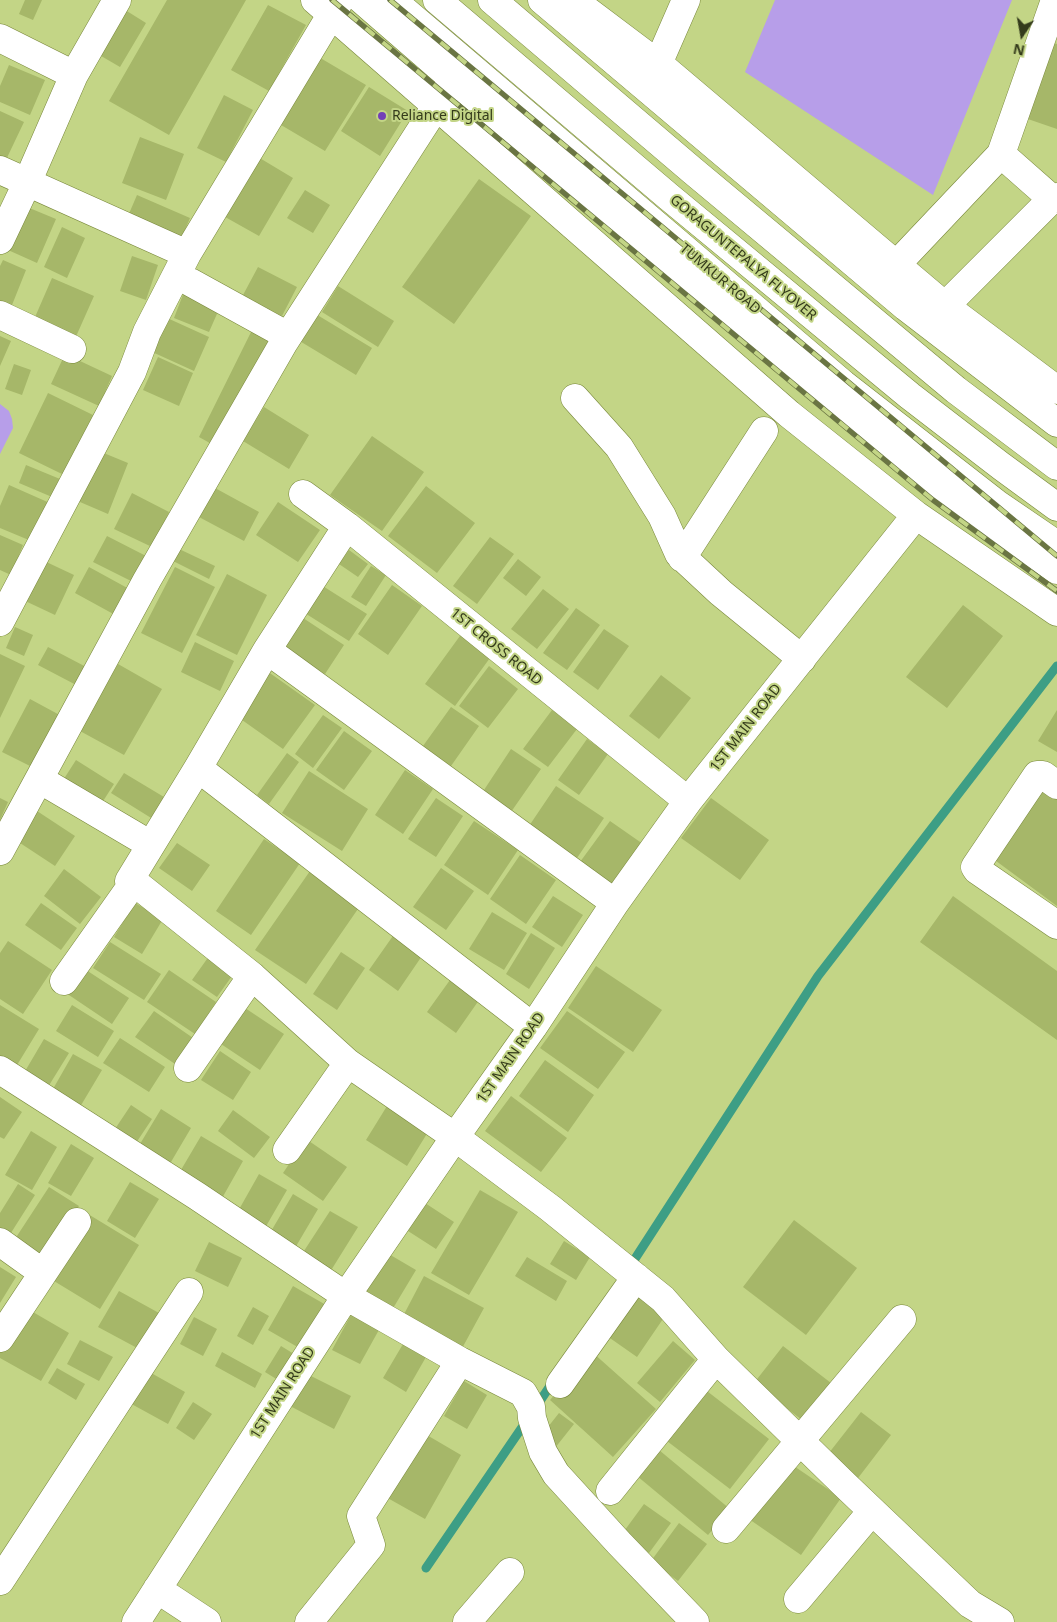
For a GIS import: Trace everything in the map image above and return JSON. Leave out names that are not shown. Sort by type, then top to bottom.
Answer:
[{"type":"main road","points":[[0,240],[74,75],[117,0]]},
{"type":"main road","points":[[362,0],[453,79],[938,487],[1057,570]]},
{"type":"main road","name":"TUMKUR ROAD","points":[[392,0],[843,384],[997,504],[1057,545]]},
{"type":"main road","name":"GORAGUNTEPALYA FLYOVER","points":[[437,0],[699,222],[902,390],[1000,466],[1057,507]]},
{"type":"main road","points":[[492,0],[693,171],[956,390],[1057,466]]},
{"type":"main road","points":[[542,0],[906,307],[1057,423]]},
{"type":"main road","points":[[573,0],[658,64],[946,306],[1057,390]]},
{"type":"main road","points":[[658,64],[686,0]]},
{"type":"main road","points":[[896,265],[1001,154],[1055,0]]},
{"type":"main road","points":[[0,622],[132,372],[147,332],[187,254],[329,5],[436,105],[789,414],[916,515],[1057,612]]},
{"type":"main road","points":[[0,38],[74,75]]},
{"type":"main road","points":[[0,851],[152,572],[288,336],[453,79]]},
{"type":"main road","points":[[946,306],[1055,198],[1001,154]]},
{"type":"main road","points":[[0,170],[187,254]]},
{"type":"main road","points":[[190,282],[288,336]]},
{"type":"main road","points":[[0,315],[72,349]]},
{"type":"main road","points":[[575,398],[619,447],[662,516],[682,558],[721,593],[802,659]]},
{"type":"main road","points":[[682,558],[764,431]]},
{"type":"main road","name":"1ST CROSS ROAD","points":[[303,494],[347,526],[688,801]]},
{"type":"main road","name":"1ST MAIN ROAD","points":[[136,1622],[346,1296],[533,1027],[615,903],[688,801],[916,515]]},
{"type":"main road","points":[[347,526],[267,650],[129,881],[134,882],[252,976],[348,1063],[455,1137],[550,1208],[663,1299],[716,1359],[872,1511],[970,1604],[1000,1622]]},
{"type":"main road","points":[[267,650],[615,903]]},
{"type":"main road","points":[[198,768],[533,1027]]},
{"type":"main road","points":[[1057,785],[1043,775],[1038,774],[975,867],[1057,926]]},
{"type":"main road","points":[[39,779],[151,846]]},
{"type":"main road","points":[[64,981],[134,882]]},
{"type":"main road","points":[[188,1068],[252,976]]},
{"type":"main road","points":[[286,1150],[348,1063]]},
{"type":"main road","points":[[0,1070],[197,1196],[346,1296],[460,1361],[523,1393],[531,1407],[532,1418],[544,1452],[556,1474],[695,1622]]},
{"type":"main road","points":[[0,1338],[77,1222]]},
{"type":"main road","points":[[0,1242],[43,1273]]},
{"type":"main road","points":[[560,1384],[636,1277]]},
{"type":"main road","points":[[0,1581],[189,1292]]},
{"type":"main road","points":[[726,1529],[902,1319]]},
{"type":"main road","points":[[610,1491],[716,1359]]},
{"type":"main road","points":[[309,1622],[371,1545],[361,1516],[460,1361]]},
{"type":"main road","points":[[798,1599],[872,1511]]},
{"type":"main road","points":[[467,1622],[510,1572]]},
{"type":"main road","points":[[157,1589],[207,1622]]},
{"type":"shaded area","points":[[775,0],[1012,0],[933,195],[745,72]]},
{"type":"shaded area","points":[[0,404],[9,411],[13,428],[0,454]]},
{"type":"building","points":[[25,0],[42,0],[33,20],[19,14]]},
{"type":"building","points":[[167,0],[246,0],[169,135],[109,101]]},
{"type":"building","points":[[268,5],[306,25],[269,91],[231,70]]},
{"type":"building","points":[[122,8],[146,23],[120,67],[96,53]]},
{"type":"building","points":[[1051,42],[1057,44],[1057,129],[1025,118]]},
{"type":"building","points":[[317,56],[366,85],[325,151],[276,122]]},
{"type":"building","points":[[9,65],[45,80],[30,115],[0,102],[0,86]]},
{"type":"building","points":[[369,87],[408,111],[380,156],[341,131]]},
{"type":"building","points":[[224,95],[253,110],[226,162],[197,148]]},
{"type":"building","points":[[0,111],[24,122],[4,164],[0,162]]},
{"type":"building","points":[[140,137],[184,154],[166,200],[122,183]]},
{"type":"building","points":[[253,154],[293,178],[259,236],[218,213]]},
{"type":"building","points":[[479,179],[531,216],[454,324],[402,287]]},
{"type":"building","points":[[305,190],[330,205],[313,233],[287,218]]},
{"type":"building","points":[[137,195],[190,218],[178,246],[125,223]]},
{"type":"building","points":[[27,207],[56,219],[37,263],[8,250]]},
{"type":"building","points":[[62,227],[85,238],[67,278],[44,267]]},
{"type":"building","points":[[132,256],[158,265],[146,300],[120,291]]},
{"type":"building","points":[[3,260],[26,270],[10,310],[0,306],[0,266]]},
{"type":"building","points":[[258,267],[297,287],[282,316],[243,295]]},
{"type":"building","points":[[52,278],[94,296],[74,341],[32,324]]},
{"type":"building","points":[[338,286],[394,321],[378,347],[322,312]]},
{"type":"building","points":[[184,292],[220,307],[209,332],[174,318]]},
{"type":"building","points":[[314,313],[372,348],[356,375],[298,340]]},
{"type":"building","points":[[165,317],[209,337],[194,371],[150,351]]},
{"type":"building","points":[[255,324],[274,334],[217,447],[199,437]]},
{"type":"building","points":[[0,336],[11,341],[0,366]]},
{"type":"building","points":[[65,354],[112,376],[99,406],[51,384]]},
{"type":"building","points":[[158,357],[193,373],[179,406],[143,390]]},
{"type":"building","points":[[14,364],[31,370],[22,395],[5,389]]},
{"type":"building","points":[[48,393],[93,415],[64,475],[19,453]]},
{"type":"building","points":[[264,407],[309,435],[289,469],[243,441]]},
{"type":"building","points":[[372,436],[424,472],[382,531],[330,495]]},
{"type":"building","points":[[94,449],[128,463],[108,514],[73,499]]},
{"type":"building","points":[[26,465],[60,479],[52,497],[19,483]]},
{"type":"building","points":[[9,485],[52,504],[36,543],[0,528],[0,506]]},
{"type":"building","points":[[426,486],[475,523],[437,573],[388,536]]},
{"type":"building","points":[[215,488],[259,512],[244,541],[199,517]]},
{"type":"building","points":[[132,493],[169,512],[152,547],[114,529]]},
{"type":"building","points":[[278,502],[320,530],[298,562],[256,535]]},
{"type":"building","points":[[0,535],[23,545],[11,575],[0,570]]},
{"type":"building","points":[[107,536],[148,557],[135,583],[93,562]]},
{"type":"building","points":[[490,537],[514,554],[477,604],[453,586]]},
{"type":"building","points":[[177,548],[215,566],[209,579],[171,560]]},
{"type":"building","points":[[349,550],[368,564],[358,577],[339,564]]},
{"type":"building","points":[[40,559],[74,575],[55,615],[21,599]]},
{"type":"building","points":[[518,559],[541,577],[526,596],[503,578]]},
{"type":"building","points":[[371,566],[386,575],[366,606],[351,597]]},
{"type":"building","points":[[89,567],[131,590],[117,616],[75,593]]},
{"type":"building","points":[[175,567],[215,587],[182,653],[141,633]]},
{"type":"building","points":[[227,574],[267,595],[237,655],[196,635]]},
{"type":"building","points":[[318,583],[367,614],[349,641],[300,610]]},
{"type":"building","points":[[392,585],[422,606],[388,655],[358,634]]},
{"type":"building","points":[[543,589],[569,609],[537,649],[511,629]]},
{"type":"building","points":[[963,605],[1003,636],[947,708],[906,677]]},
{"type":"building","points":[[576,608],[600,625],[567,670],[543,653]]},
{"type":"building","points":[[297,614],[344,645],[325,674],[278,643]]},
{"type":"building","points":[[15,627],[33,635],[24,656],[6,648]]},
{"type":"building","points":[[465,629],[495,651],[455,706],[425,684]]},
{"type":"building","points":[[604,629],[629,646],[598,690],[573,672]]},
{"type":"building","points":[[195,642],[234,661],[220,691],[181,672]]},
{"type":"building","points":[[48,647],[90,669],[80,687],[38,665]]},
{"type":"building","points":[[0,654],[25,666],[0,718]]},
{"type":"building","points":[[118,664],[162,689],[124,755],[80,731]]},
{"type":"building","points":[[489,666],[518,689],[488,728],[459,706]]},
{"type":"building","points":[[267,671],[315,705],[283,749],[235,715]]},
{"type":"building","points":[[661,675],[691,698],[659,739],[629,716]]},
{"type":"building","points":[[30,699],[67,719],[40,771],[2,752]]},
{"type":"building","points":[[451,707],[479,726],[451,766],[423,746]]},
{"type":"building","points":[[552,710],[577,729],[548,767],[523,749]]},
{"type":"building","points":[[1057,710],[1057,752],[1038,741]]},
{"type":"building","points":[[323,715],[342,728],[313,768],[295,754]]},
{"type":"building","points":[[344,731],[372,751],[344,790],[316,770]]},
{"type":"building","points":[[587,739],[608,754],[579,795],[558,780]]},
{"type":"building","points":[[511,749],[541,769],[511,812],[482,793]]},
{"type":"building","points":[[287,753],[299,762],[269,804],[257,795]]},
{"type":"building","points":[[76,760],[114,784],[98,809],[60,785]]},
{"type":"building","points":[[405,770],[433,789],[403,834],[375,815]]},
{"type":"building","points":[[309,771],[368,809],[342,851],[282,813]]},
{"type":"building","points":[[124,773],[169,800],[156,821],[111,793]]},
{"type":"building","points":[[556,786],[604,818],[577,858],[529,826]]},
{"type":"building","points":[[1040,786],[1057,799],[1057,906],[988,855]]},
{"type":"building","points":[[0,798],[8,802],[0,820]]},
{"type":"building","points":[[436,798],[463,816],[436,857],[408,839]]},
{"type":"building","points":[[711,798],[769,840],[740,880],[681,838]]},
{"type":"building","points":[[37,811],[75,836],[55,866],[17,841]]},
{"type":"building","points":[[474,821],[518,850],[488,895],[444,865]]},
{"type":"building","points":[[610,821],[643,844],[613,885],[580,862]]},
{"type":"building","points":[[264,839],[300,863],[251,935],[216,911]]},
{"type":"building","points":[[177,843],[210,865],[192,891],[159,868]]},
{"type":"building","points":[[520,855],[556,880],[526,924],[490,899]]},
{"type":"building","points":[[441,868],[474,891],[446,930],[413,907]]},
{"type":"building","points":[[64,869],[101,897],[80,924],[44,896]]},
{"type":"building","points":[[310,871],[360,906],[306,984],[255,950]]},
{"type":"building","points":[[553,896],[583,915],[562,947],[532,927]]},
{"type":"building","points":[[953,896],[1057,971],[1057,1040],[920,942]]},
{"type":"building","points":[[41,903],[77,928],[61,950],[25,925]]},
{"type":"building","points":[[135,903],[163,919],[142,954],[114,937]]},
{"type":"building","points":[[492,912],[527,933],[504,970],[469,949]]},
{"type":"building","points":[[395,933],[424,953],[398,991],[369,970]]},
{"type":"building","points":[[531,933],[555,948],[529,989],[506,974]]},
{"type":"building","points":[[8,941],[52,970],[23,1014],[0,999],[0,953]]},
{"type":"building","points":[[110,942],[161,974],[144,1000],[93,968]]},
{"type":"building","points":[[212,952],[237,969],[217,997],[192,980]]},
{"type":"building","points":[[341,952],[365,968],[337,1010],[313,994]]},
{"type":"building","points":[[596,966],[662,1010],[633,1052],[568,1008]]},
{"type":"building","points":[[83,968],[129,998],[112,1024],[66,993]]},
{"type":"building","points":[[169,970],[216,1002],[195,1034],[147,1002]]},
{"type":"building","points":[[455,973],[484,993],[456,1033],[427,1012]]},
{"type":"building","points":[[0,1005],[39,1029],[14,1070],[0,1062]]},
{"type":"building","points":[[72,1005],[114,1031],[98,1057],[56,1031]]},
{"type":"building","points":[[245,1008],[284,1034],[260,1070],[221,1044]]},
{"type":"building","points":[[154,1011],[196,1040],[178,1066],[135,1037]]},
{"type":"building","points":[[567,1011],[625,1052],[598,1089],[540,1048]]},
{"type":"building","points":[[120,1038],[165,1067],[149,1092],[103,1063]]},
{"type":"building","points":[[44,1039],[69,1053],[48,1087],[24,1073]]},
{"type":"building","points":[[220,1051],[251,1072],[233,1100],[201,1080]]},
{"type":"building","points":[[73,1054],[102,1070],[77,1112],[49,1096]]},
{"type":"building","points":[[545,1060],[594,1095],[568,1132],[519,1096]]},
{"type":"building","points":[[511,1096],[567,1138],[541,1172],[485,1131]]},
{"type":"building","points":[[0,1097],[22,1112],[4,1139],[0,1137]]},
{"type":"building","points":[[131,1105],[152,1119],[134,1146],[113,1132]]},
{"type":"building","points":[[387,1106],[428,1132],[407,1166],[366,1140]]},
{"type":"building","points":[[161,1109],[191,1128],[168,1167],[137,1149]]},
{"type":"building","points":[[233,1110],[270,1137],[254,1158],[218,1131]]},
{"type":"building","points":[[31,1131],[57,1147],[32,1190],[5,1175]]},
{"type":"building","points":[[201,1136],[243,1161],[221,1200],[178,1175]]},
{"type":"building","points":[[306,1139],[347,1167],[323,1201],[283,1173]]},
{"type":"building","points":[[71,1144],[94,1158],[71,1196],[48,1183]]},
{"type":"building","points":[[259,1174],[287,1190],[265,1228],[237,1213]]},
{"type":"building","points":[[130,1182],[159,1199],[135,1238],[107,1221]]},
{"type":"building","points":[[18,1184],[35,1195],[9,1236],[0,1230],[0,1213]]},
{"type":"building","points":[[49,1187],[79,1206],[45,1259],[15,1239]]},
{"type":"building","points":[[480,1190],[518,1212],[469,1295],[431,1273]]},
{"type":"building","points":[[293,1194],[318,1209],[295,1248],[270,1233]]},
{"type":"building","points":[[425,1203],[454,1222],[436,1249],[408,1231]]},
{"type":"building","points":[[330,1211],[358,1227],[330,1272],[302,1254]]},
{"type":"building","points":[[88,1214],[139,1245],[100,1309],[49,1278]]},
{"type":"building","points":[[794,1220],[857,1268],[806,1335],[743,1287]]},
{"type":"building","points":[[564,1241],[590,1257],[576,1280],[550,1264]]},
{"type":"building","points":[[209,1242],[242,1258],[228,1287],[195,1271]]},
{"type":"building","points":[[387,1253],[416,1270],[392,1310],[363,1293]]},
{"type":"building","points":[[527,1257],[567,1281],[556,1301],[515,1276]]},
{"type":"building","points":[[0,1267],[16,1277],[0,1303]]},
{"type":"building","points":[[424,1276],[484,1308],[460,1352],[401,1320]]},
{"type":"building","points":[[293,1286],[326,1305],[301,1349],[268,1330]]},
{"type":"building","points":[[119,1291],[159,1313],[139,1349],[98,1327]]},
{"type":"building","points":[[635,1295],[665,1316],[637,1357],[607,1336]]},
{"type":"building","points":[[253,1307],[269,1316],[253,1345],[237,1336]]},
{"type":"building","points":[[26,1308],[69,1333],[41,1381],[0,1358],[0,1353]]},
{"type":"building","points":[[352,1313],[380,1328],[360,1364],[332,1350]]},
{"type":"building","points":[[194,1317],[217,1329],[203,1356],[180,1344]]},
{"type":"building","points":[[80,1340],[113,1357],[99,1381],[67,1364]]},
{"type":"building","points":[[673,1341],[695,1360],[660,1402],[637,1383]]},
{"type":"building","points":[[403,1344],[426,1357],[406,1392],[383,1378]]},
{"type":"building","points":[[281,1346],[294,1354],[278,1380],[265,1372]]},
{"type":"building","points":[[783,1346],[831,1383],[802,1420],[754,1383]]},
{"type":"building","points":[[222,1352],[262,1374],[255,1388],[215,1366]]},
{"type":"building","points":[[592,1352],[656,1409],[613,1457],[550,1400]]},
{"type":"building","points":[[57,1368],[85,1384],[76,1400],[48,1383]]},
{"type":"building","points":[[144,1369],[185,1392],[168,1424],[126,1401]]},
{"type":"building","points":[[307,1374],[351,1396],[334,1429],[290,1406]]},
{"type":"building","points":[[464,1381],[487,1395],[467,1429],[444,1416]]},
{"type":"building","points":[[703,1388],[769,1439],[730,1489],[663,1438]]},
{"type":"building","points":[[193,1402],[212,1414],[194,1440],[176,1428]]},
{"type":"building","points":[[861,1412],[891,1435],[855,1482],[825,1458]]},
{"type":"building","points":[[559,1413],[574,1424],[555,1448],[540,1437]]},
{"type":"building","points":[[420,1431],[461,1455],[425,1519],[384,1496]]},
{"type":"building","points":[[653,1445],[730,1509],[708,1535],[631,1471]]},
{"type":"building","points":[[785,1460],[841,1498],[801,1555],[746,1517]]},
{"type":"building","points":[[644,1504],[671,1523],[649,1553],[622,1534]]},
{"type":"building","points":[[679,1523],[707,1544],[678,1581],[651,1561]]},
{"type":"waterway","points":[[629,1268],[818,976],[1057,666]]},
{"type":"waterway","points":[[536,1407],[554,1380]]},
{"type":"waterway","points":[[426,1568],[527,1420]]},
{"type":"railway","points":[[332,0],[933,500],[1057,591]]},
{"type":"railway","points":[[390,0],[1057,556]]},
{"type":"place","name":"Reliance Digital","points":[[382,116]]}]
